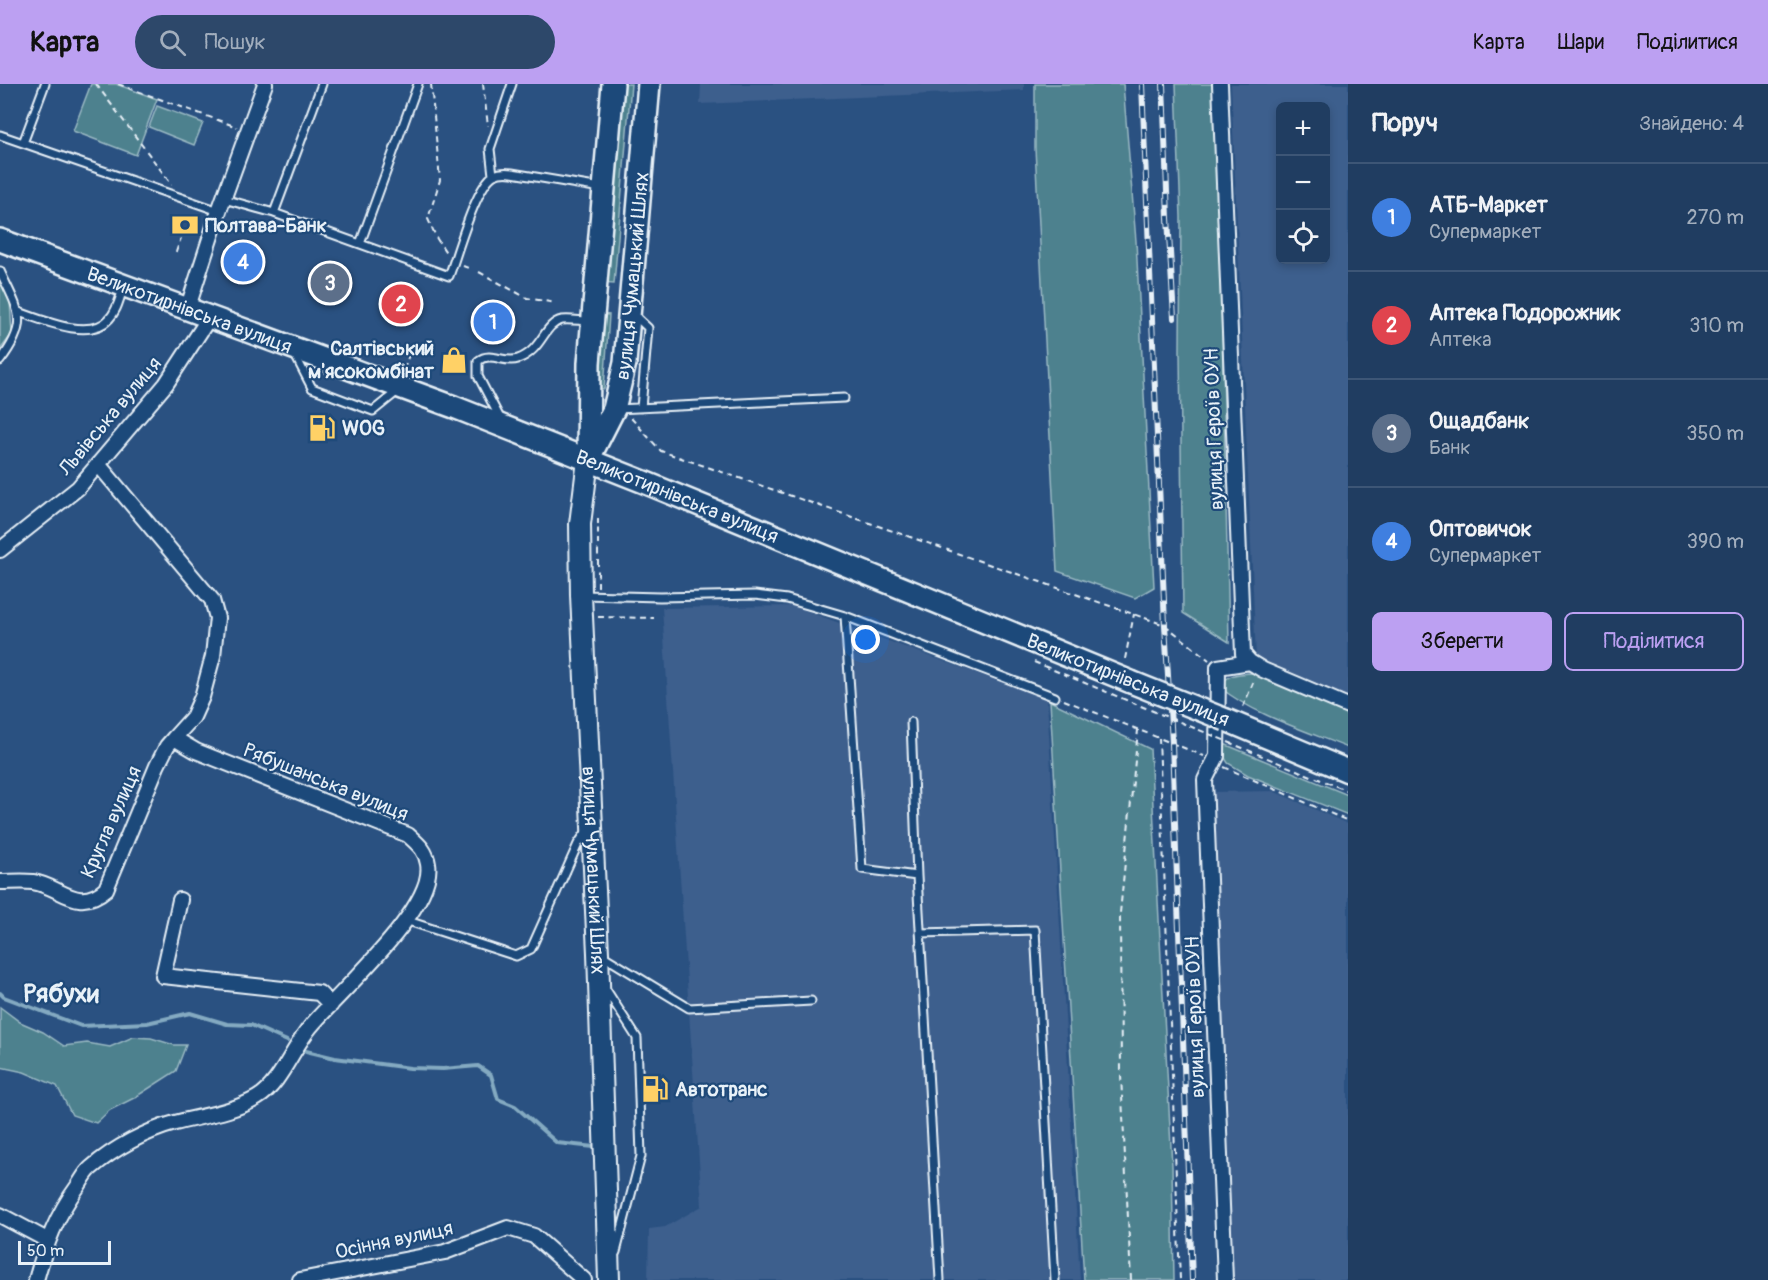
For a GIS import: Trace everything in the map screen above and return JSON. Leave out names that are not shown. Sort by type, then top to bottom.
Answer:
[{"type":"main road","name":"вулиця Чумацький Шлях","points":[[609,1279],[592,824],[590,596],[580,524],[588,460],[589,363],[613,84]]},
{"type":"main road","name":"вулиця Чумацький Шлях","points":[[588,460],[622,414],[649,84]]},
{"type":"main road","name":"Великотирнівська вулиця","points":[[0,240],[291,347],[404,378],[505,427],[588,460],[1131,692],[1226,720],[1348,771]]},
{"type":"main road","points":[[593,315],[629,310]]},
{"type":"street","points":[[187,310],[221,205],[265,84]]},
{"type":"street","name":"вулиця Героїв ОУН","points":[[1221,84],[1243,654],[1255,665]]},
{"type":"street","name":"Львівська вулиця","points":[[0,550],[78,488],[166,384],[209,318]]},
{"type":"street","points":[[98,464],[212,600],[217,618],[213,656],[202,697],[193,717],[174,738]]},
{"type":"street","points":[[1218,667],[1255,665],[1348,705]]},
{"type":"street","name":"вулиця Героїв ОУН","points":[[1218,667],[1216,759],[1205,780],[1225,1280]]},
{"type":"street","name":"Кругла вулиця","points":[[0,882],[34,882],[70,898],[84,899],[96,897],[106,889],[157,766],[167,746],[174,738]]},
{"type":"street","name":"Рябушанська вулиця","points":[[36,1280],[47,1240],[64,1206],[90,1168],[128,1142],[171,1124],[235,1107],[259,1097],[275,1083],[294,1049],[311,1026],[371,962],[416,907],[427,882],[429,866],[424,850],[408,836],[196,751],[174,738]]},
{"type":"street","points":[[180,900],[163,976],[319,993],[331,1005]]},
{"type":"street","points":[[0,1215],[47,1240]]},
{"type":"street","name":"Осіння вулиця","points":[[300,1280],[445,1252],[508,1228],[534,1236],[584,1280]]},
{"type":"lane","points":[[23,143],[45,84]]},
{"type":"lane","points":[[274,213],[322,84]]},
{"type":"lane","points":[[360,244],[418,84]]},
{"type":"lane","points":[[493,175],[490,148],[510,84]]},
{"type":"lane","points":[[0,135],[182,198],[274,213],[449,276],[476,200],[485,183],[493,175],[502,172],[512,173],[604,188]]},
{"type":"lane","points":[[0,271],[19,312],[19,330],[0,361]]},
{"type":"lane","points":[[19,312],[79,330],[88,329],[107,322],[115,312],[123,287]]},
{"type":"lane","points":[[629,310],[648,328],[641,408]]},
{"type":"lane","points":[[505,427],[479,378],[477,363],[480,359],[487,357],[510,361],[525,356],[536,347],[548,328],[558,321],[593,315]]},
{"type":"lane","points":[[291,347],[312,388],[373,411],[404,378]]},
{"type":"lane","points":[[622,414],[641,408],[844,398]]},
{"type":"lane","points":[[590,596],[755,595],[787,599],[845,616],[1055,697]]},
{"type":"lane","points":[[845,616],[862,869],[917,876]]},
{"type":"lane","points":[[911,722],[917,876],[940,1280]]},
{"type":"lane","points":[[405,920],[516,956],[531,949],[578,844],[592,824]]},
{"type":"lane","points":[[920,933],[1035,930],[1055,1280]]},
{"type":"lane","points":[[598,953],[689,1008],[811,1001]]},
{"type":"lane","points":[[598,978],[637,1038],[638,1062],[641,1156],[609,1279]]},
{"type":"path","points":[[96,84],[182,198]]},
{"type":"path","points":[[118,84],[237,128]]},
{"type":"path","points":[[431,84],[440,180],[428,219],[437,239],[454,263]]},
{"type":"path","points":[[483,84],[490,148]]},
{"type":"path","points":[[176,252],[181,238]]},
{"type":"path","points":[[479,272],[527,298],[556,303]]},
{"type":"path","points":[[404,378],[414,340]]},
{"type":"path","points":[[622,414],[661,451],[1165,625],[1218,667]]},
{"type":"path","points":[[598,509],[590,596],[598,618],[654,618]]},
{"type":"path","points":[[1125,659],[1134,614]]},
{"type":"path","points":[[1243,707],[1255,665]]},
{"type":"path","points":[[1131,692],[1226,741],[1348,791]]},
{"type":"path","points":[[1055,697],[1216,759],[1230,771],[1348,821]]},
{"type":"path","points":[[1131,1280],[1121,1076],[1120,913],[1138,730]]},
{"type":"path","points":[[1159,738],[1180,1280]]},
{"type":"shaded area","points":[[701,84],[1024,84],[1024,90],[700,104]]},
{"type":"shaded area","points":[[1231,84],[1348,84],[1348,698],[1256,659]]},
{"type":"shaded area","points":[[793,606],[1047,699],[1080,1280],[648,1280],[649,1229],[665,1227],[702,1206],[662,608]]},
{"type":"shaded area","points":[[1273,791],[1348,824],[1348,1280],[1231,1280],[1213,792]]},
{"type":"green space","points":[[91,84],[116,84],[157,99],[136,155],[73,131]]},
{"type":"green space","points":[[620,84],[631,84],[614,284],[602,283]]},
{"type":"green space","points":[[1035,84],[1123,84],[1136,241],[1154,587],[1135,598],[1057,571],[1035,148]]},
{"type":"green space","points":[[1176,84],[1217,84],[1229,642],[1183,613],[1181,217]]},
{"type":"green space","points":[[157,106],[203,123],[194,145],[149,127]]},
{"type":"green space","points":[[0,280],[10,301],[12,334],[0,350]]},
{"type":"green space","points":[[600,314],[609,315],[604,389],[595,388]]},
{"type":"green space","points":[[1252,673],[1274,677],[1348,710],[1348,748],[1248,706],[1221,688],[1226,679],[1230,677]]},
{"type":"green space","points":[[1050,701],[1150,749],[1172,1166],[1174,1280],[1084,1280]]},
{"type":"green space","points":[[1224,744],[1348,795],[1348,815],[1248,775],[1228,763],[1222,753]]},
{"type":"green space","points":[[0,1007],[20,1022],[43,1032],[64,1046],[87,1043],[110,1047],[133,1037],[186,1045],[176,1071],[134,1098],[110,1110],[96,1123],[72,1115],[57,1086],[24,1072],[0,1067]]},
{"type":"waterway","points":[[0,993],[4,997],[81,1026],[147,1023],[190,1013],[227,1024],[251,1025],[287,1041]]},
{"type":"waterway","points":[[306,1051],[335,1058],[410,1068],[443,1069],[478,1066],[491,1075],[498,1099],[515,1106],[557,1143],[594,1147]]},
{"type":"railway","points":[[1142,84],[1172,743],[1192,1280]]},
{"type":"railway","points":[[1163,84],[1174,318]]},
{"type":"place","name":"Полтава-Банк","points":[[185,225]]},
{"type":"place","name":"Оптовичок","points":[[243,262]]},
{"type":"place","name":"Ощадбанк","points":[[330,283]]},
{"type":"place","name":"Аптека Подорожник","points":[[401,304]]},
{"type":"place","name":"АТБ-Маркет","points":[[493,322]]},
{"type":"place","name":"Салтівський м'ясокомбінат","points":[[454,360]]},
{"type":"place","name":"WOG","points":[[322,428]]},
{"type":"place","name":"Автотранс","points":[[655,1089]]},
{"type":"district","name":"Рябухи","points":[[61,994]]}]
